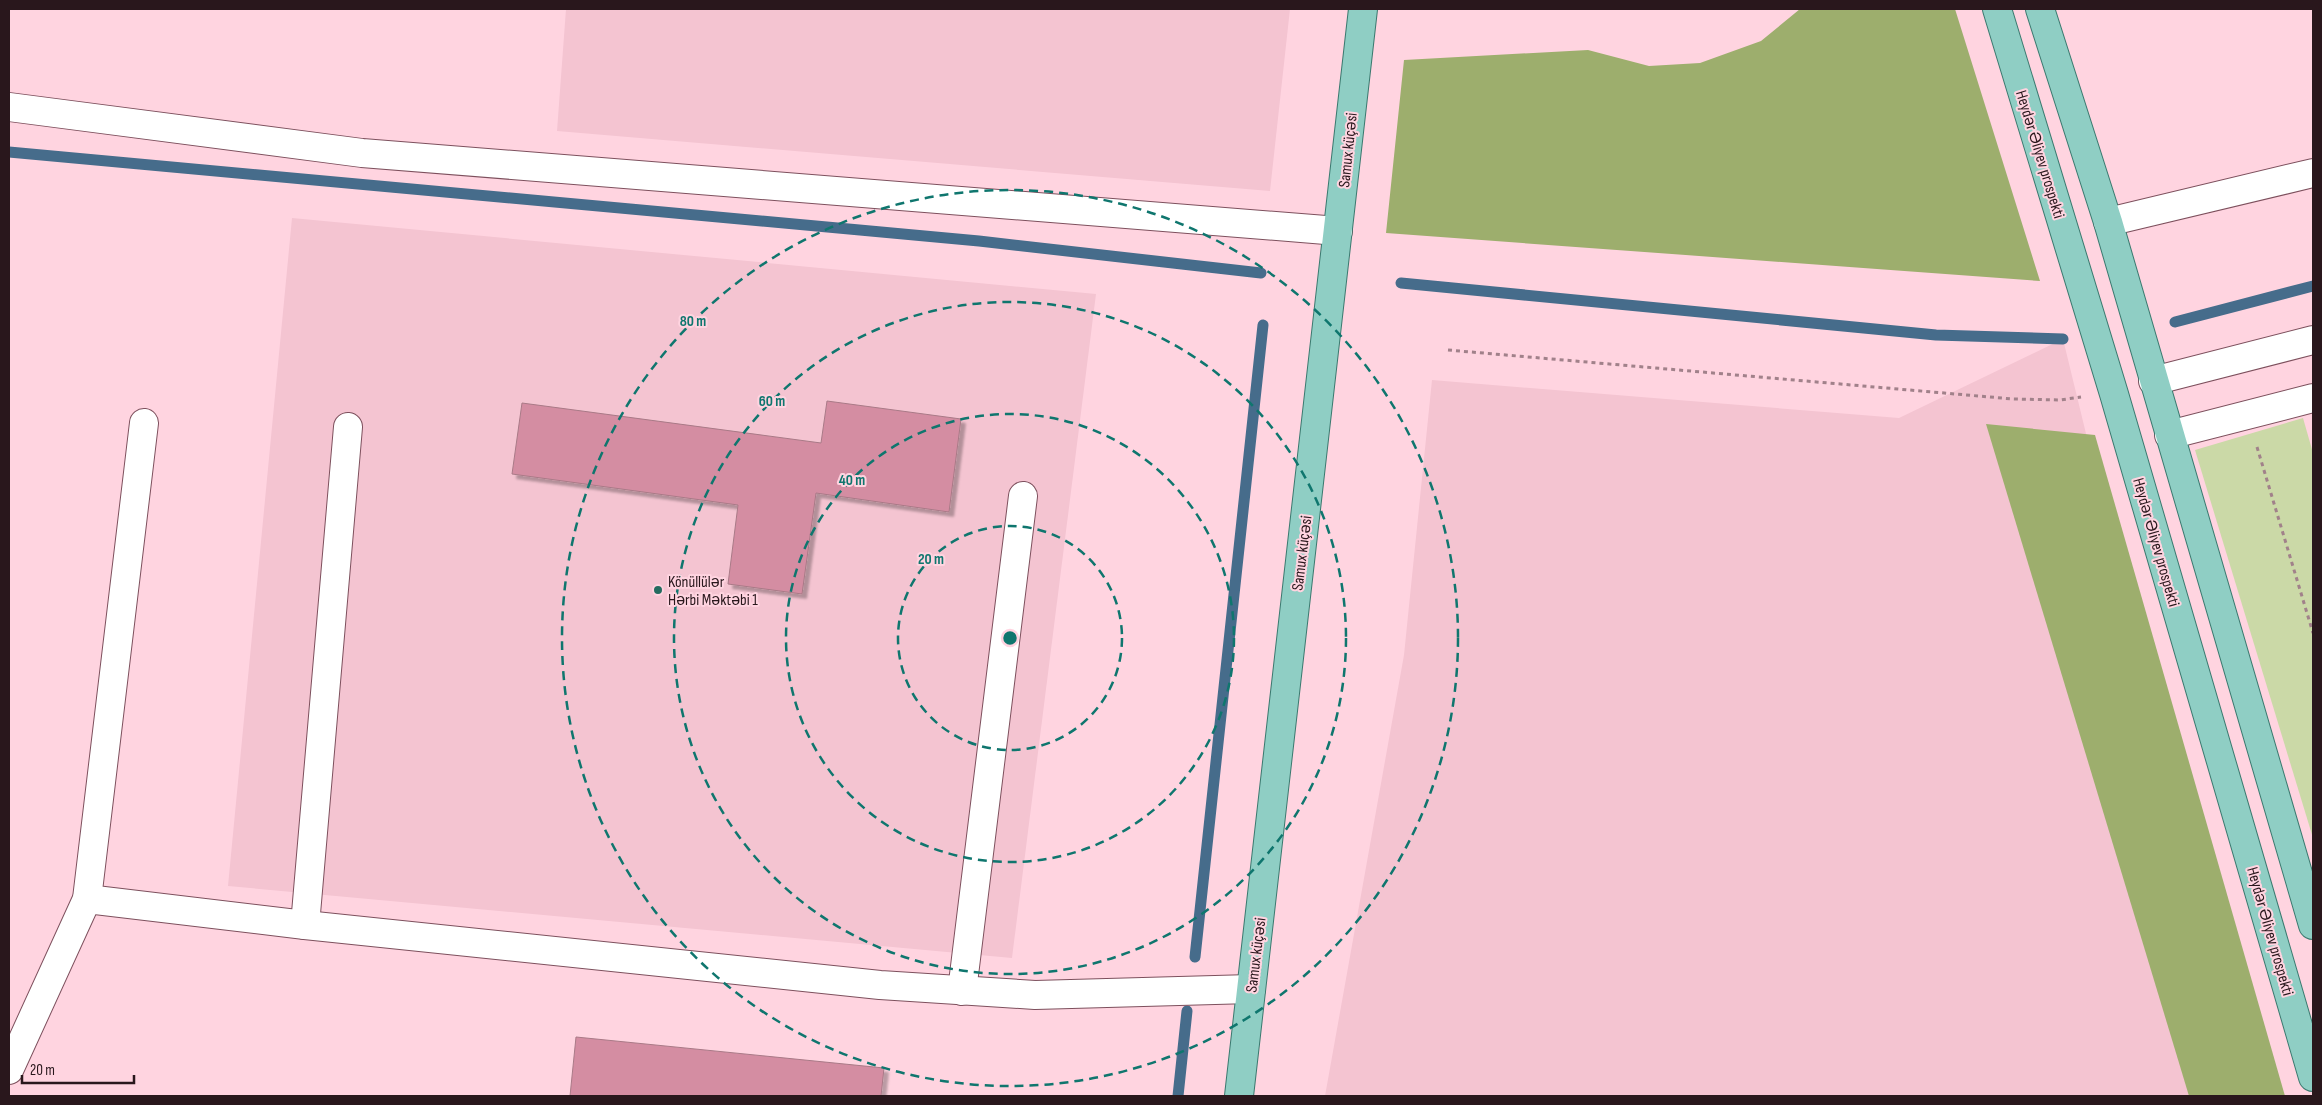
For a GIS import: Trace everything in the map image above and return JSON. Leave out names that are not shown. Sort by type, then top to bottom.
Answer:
[{"type":"main road","name":"Samux küçəsi","points":[[1239,1096],[1363,9]]},
{"type":"main road","name":"Heydər Əliyev prospekti","points":[[1997,9],[2114,394],[2313,1077]]},
{"type":"main road","points":[[2040,9],[2108,222],[2313,925]]},
{"type":"lane","points":[[9,107],[362,153],[1338,231]]},
{"type":"lane","points":[[2108,222],[2313,173]]},
{"type":"lane","points":[[2153,381],[2313,340]]},
{"type":"lane","points":[[2169,436],[2313,398]]},
{"type":"lane","points":[[9,1070],[87,898],[144,422]]},
{"type":"lane","points":[[304,925],[348,427]]},
{"type":"lane","points":[[962,991],[1023,496]]},
{"type":"lane","points":[[87,898],[304,925],[880,985],[1034,995],[1251,989]]},
{"type":"path","points":[[1448,350],[2013,399],[2060,400],[2114,394]]},
{"type":"path","points":[[2256,443],[2313,633]]},
{"type":"shaded area","points":[[566,9],[1290,9],[1270,191],[557,131]]},
{"type":"shaded area","name":"Könüllülər Hərbi Məktəbi 1","points":[[292,218],[1096,294],[1012,958],[228,886]]},
{"type":"shaded area","points":[[2063,339],[2247,1096],[1325,1096],[1404,655],[1432,380],[1899,418]]},
{"type":"green space","points":[[1800,9],[1955,9],[2040,281],[1386,233],[1404,60],[1588,50],[1649,66],[1700,63],[1761,41]]},
{"type":"green space","points":[[2303,418],[2313,453],[2313,838],[2195,450]]},
{"type":"green space","points":[[1986,424],[2095,435],[2285,1096],[2189,1096]]},
{"type":"building","points":[[827,401],[961,419],[949,512],[816,493],[802,594],[728,584],[738,505],[512,474],[522,403],[821,443]]},
{"type":"building","points":[[576,1037],[884,1068],[881,1096],[570,1096]]},
{"type":"waterway","points":[[9,152],[979,241],[1261,273]]},
{"type":"waterway","points":[[1401,283],[1936,335],[2063,339]]},
{"type":"waterway","points":[[2175,322],[2313,286]]},
{"type":"waterway","points":[[1195,957],[1263,325]]},
{"type":"waterway","points":[[1178,1096],[1187,1011]]},
{"type":"place","name":"Könüllülər Hərbi Məktəbi 1","points":[[658,590]]}]
